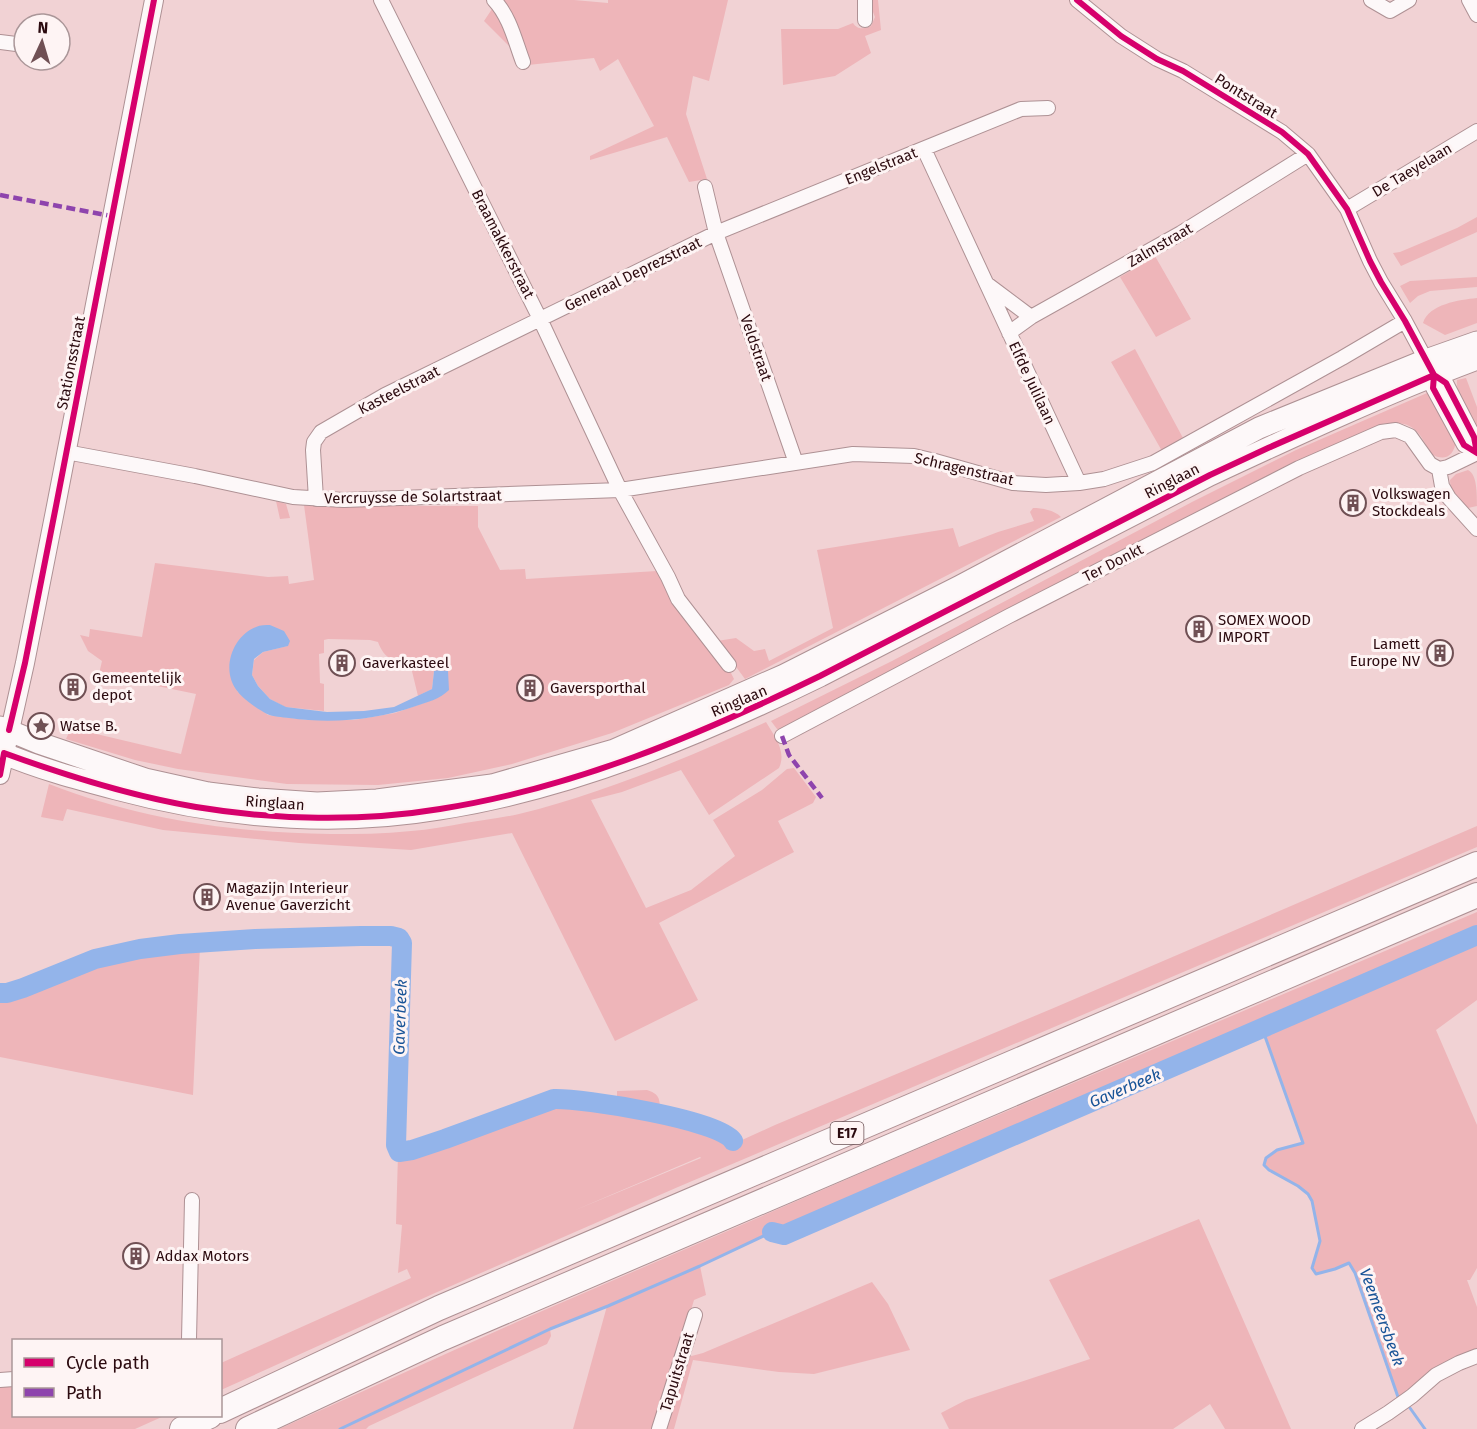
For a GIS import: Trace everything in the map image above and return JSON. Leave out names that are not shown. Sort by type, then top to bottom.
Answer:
[{"type":"highway","name":"E17","points":[[222,1410],[439,1308],[1477,864]]},
{"type":"highway","name":"E17","points":[[248,1429],[443,1338],[1477,895]]},
{"type":"highway","points":[[182,1429],[208,1417]]},
{"type":"main road","name":"Ringlaan","points":[[2,752],[93,783],[148,798],[198,807],[291,817],[334,818],[439,810],[560,782],[620,762],[760,706],[1210,475],[1430,368],[1477,342]]},
{"type":"main road","name":"Ringlaan","points":[[5,729],[145,779],[208,794],[317,803],[368,800],[492,785],[614,750],[784,675],[960,586],[1259,428],[1430,368],[1477,359]]},
{"type":"street","name":"Stationsstraat","points":[[0,775],[5,729],[25,663],[154,0]]},
{"type":"street","name":"Braamakkerstraat","points":[[381,0],[540,319],[620,490]]},
{"type":"street","points":[[494,0],[505,15],[523,62]]},
{"type":"street","points":[[865,0],[865,20]]},
{"type":"street","name":"Pontstraat","points":[[1077,0],[1121,36],[1282,132],[1308,154],[1347,209],[1370,261],[1430,368],[1446,382],[1474,437],[1477,453]]},
{"type":"street","points":[[1371,0],[1390,11],[1409,0]]},
{"type":"street","points":[[1469,0],[1477,15]]},
{"type":"street","name":"Engelstraat","points":[[716,232],[1021,110],[1048,108]]},
{"type":"street","name":"De Taeyelaan","points":[[1347,209],[1477,131]]},
{"type":"street","name":"Elfde Julilaan","points":[[924,149],[1079,483]]},
{"type":"street","name":"Zalmstraat","points":[[1009,333],[1031,317],[1181,233],[1308,154]]},
{"type":"street","name":"Generaal Deprezstraat","points":[[540,319],[716,232],[705,187]]},
{"type":"street","name":"Veldstraat","points":[[716,232],[796,462]]},
{"type":"street","name":"Elfde Julilaan","points":[[986,282],[1031,317]]},
{"type":"street","name":"Kasteelstraat","points":[[316,499],[313,450],[314,442],[321,432],[385,395],[540,319]]},
{"type":"street","name":"Schragenstraat","points":[[620,490],[853,454],[914,456],[1013,483],[1079,483],[1104,479],[1153,463],[1405,321]]},
{"type":"street","name":"Ter Donkt","points":[[782,736],[1019,611],[1299,468],[1381,432],[1396,430],[1410,436],[1430,464],[1439,469],[1445,492],[1477,529]]},
{"type":"street","name":"Vercruysse de Solartstraat","points":[[66,452],[293,497],[316,499],[344,500],[620,490]]},
{"type":"street","points":[[1439,469],[1477,453]]},
{"type":"street","points":[[620,490],[678,599],[729,665]]},
{"type":"street","points":[[189,1339],[192,1200]]},
{"type":"street","name":"Tapuitstraat","points":[[659,1429],[695,1315]]},
{"type":"street","points":[[1362,1429],[1412,1396],[1436,1375],[1477,1356]]},
{"type":"shaded area","points":[[498,0],[574,0],[608,3],[608,0],[728,0],[709,81],[693,76],[686,114],[707,179],[689,182],[667,137],[590,160],[590,156],[654,126],[618,59],[600,71],[594,58],[528,65],[484,21]]},
{"type":"shaded area","points":[[867,0],[878,0],[881,30],[865,36],[871,53],[835,76],[783,85],[781,29],[838,29],[853,23],[859,28],[869,27],[875,17],[867,6]]},
{"type":"shaded area","points":[[1477,217],[1477,232],[1401,266],[1393,253],[1457,228]]},
{"type":"shaded area","points":[[1155,256],[1191,319],[1156,337],[1120,277]]},
{"type":"shaded area","points":[[1477,277],[1477,287],[1430,291],[1418,296],[1410,303],[1400,286],[1410,281]]},
{"type":"shaded area","points":[[1477,298],[1477,323],[1445,335],[1423,323],[1431,311],[1438,307]]},
{"type":"shaded area","points":[[1135,349],[1183,438],[1162,451],[1111,362]]},
{"type":"shaded area","points":[[1466,378],[1477,407],[1477,430],[1458,392],[1457,380]]},
{"type":"shaded area","points":[[1427,393],[1430,394],[1456,441],[1448,456],[1441,457],[1431,454],[1418,432],[1407,425],[1382,424],[1302,461],[780,730],[771,721],[892,661],[1192,502],[1296,450]]},
{"type":"shaded area","points":[[1468,470],[1475,480],[1477,506],[1468,508],[1455,497],[1450,480],[1456,474]]},
{"type":"shaded area","points":[[276,501],[286,504],[290,518],[280,519]]},
{"type":"shaded area","points":[[304,505],[478,506],[478,527],[500,570],[525,569],[526,579],[657,571],[734,679],[729,685],[612,733],[512,764],[448,778],[378,785],[287,784],[178,769],[135,760],[66,739],[71,728],[181,754],[196,694],[99,674],[102,661],[88,651],[80,635],[89,637],[90,629],[142,637],[155,563],[268,577],[288,576],[289,584],[314,580]],"holes":[[[270,625],[287,646],[263,652],[254,660],[252,675],[270,699],[285,707],[324,711],[324,684],[320,683],[319,654],[324,653],[324,640],[328,639],[378,642],[386,656],[410,663],[418,696],[432,689],[434,671],[435,699],[395,713],[354,720],[307,720],[268,715],[237,691]]]},
{"type":"shaded area","points":[[1033,508],[1048,510],[1061,517],[745,679],[717,641],[736,638],[754,651],[765,649],[769,661],[833,628],[817,550],[953,528],[959,547],[1034,521],[1030,512]]},
{"type":"shaded area","points":[[766,722],[781,750],[779,768],[709,815],[681,770],[622,792],[591,800],[646,908],[691,890],[735,856],[713,820],[762,790],[787,769],[794,768],[816,797],[813,803],[778,821],[794,852],[659,923],[698,1000],[615,1041],[512,833],[411,850],[299,843],[163,830],[67,809],[63,821],[41,817],[49,784],[152,815],[223,827],[330,834],[424,830],[519,814],[583,796],[675,761]]},
{"type":"shaded area","points":[[1477,826],[1477,847],[678,1187],[222,1390],[222,1363],[411,1278],[407,1269],[398,1273],[402,1225],[396,1224],[398,1154],[410,1155],[420,1152],[558,1101],[625,1109],[696,1125],[723,1137],[731,1145]],"holes":[[[700,1157],[701,1158],[573,1211]]]},
{"type":"shaded area","points":[[1477,912],[1477,1000],[1436,1030],[1477,1125],[1477,1268],[1470,1280],[1467,1280],[1477,1307],[1477,1353],[1433,1371],[1398,1397],[1355,1273],[1349,1263],[1316,1274],[1312,1268],[1320,1241],[1312,1201],[1308,1194],[1298,1186],[1264,1165],[1266,1158],[1277,1150],[1303,1143],[1262,1028],[784,1235],[772,1232],[700,1266],[706,1295],[694,1300],[656,1429],[573,1429],[607,1306],[550,1329],[551,1336],[547,1344],[366,1429],[279,1429],[519,1321],[894,1159]]},
{"type":"shaded area","points":[[200,947],[193,1095],[0,1057],[0,999],[23,993],[104,961],[145,953]]},
{"type":"shaded area","points":[[647,1090],[658,1097],[660,1111],[617,1102],[617,1091]]},
{"type":"shaded area","points":[[1199,1219],[1291,1429],[1225,1429],[1210,1404],[1173,1429],[949,1429],[941,1413],[966,1400],[1090,1359],[1049,1280]]},
{"type":"shaded area","points":[[872,1282],[888,1304],[910,1350],[814,1374],[779,1372],[693,1360],[674,1429],[661,1429],[684,1358],[703,1353]]},
{"type":"shaded area","points":[[0,1385],[12,1385],[12,1417],[162,1417],[135,1429],[0,1429]]},
{"type":"water","points":[[270,625],[284,631],[290,641],[288,646],[263,652],[254,659],[252,675],[270,699],[286,707],[327,712],[394,707],[432,689],[434,671],[439,670],[448,671],[449,690],[425,703],[370,718],[321,721],[269,715],[251,704],[238,692],[233,684],[229,665],[235,646],[241,638],[256,627]]},
{"type":"waterway","name":"Gaverbeek","points":[[772,1232],[784,1235],[1477,935]]},
{"type":"waterway","name":"Gaverbeek","points":[[0,993],[23,988],[95,959],[140,949],[255,939],[391,936],[399,938],[402,943],[396,1145],[399,1152],[445,1139],[554,1099],[620,1106],[679,1118],[723,1133],[733,1141]]},
{"type":"waterway","name":"Veemeersbeek","points":[[1262,1028],[1303,1143],[1277,1150],[1266,1158],[1264,1165],[1298,1186],[1308,1194],[1312,1201],[1320,1241],[1312,1268],[1316,1274],[1349,1263],[1355,1273],[1398,1397]]},
{"type":"waterway","points":[[340,1429],[550,1329],[700,1266],[772,1232]]},
{"type":"waterway","name":"Veemeersbeek","points":[[1410,1408],[1425,1429]]},
{"type":"marked path","points":[[0,195],[111,216]]},
{"type":"marked path","points":[[782,736],[789,755],[822,798]]},
{"type":"cycle path","points":[[9,730],[25,663],[154,0]]},
{"type":"cycle path","points":[[1077,0],[1121,36],[1282,132],[1308,154],[1347,209],[1381,282],[1434,375],[1446,383],[1474,437],[1477,453]]},
{"type":"cycle path","points":[[1434,375],[1433,388],[1464,445],[1477,453]]},
{"type":"cycle path","points":[[0,775],[4,753],[51,770],[147,797],[196,807],[256,815],[318,818],[380,816],[440,809],[539,788],[635,757],[774,698],[1210,475],[1434,375]]},
{"type":"place","name":"Volkswagen Stockdeals","points":[[1353,503]]},
{"type":"place","name":"SOMEX WOOD IMPORT","points":[[1199,629]]},
{"type":"place","name":"Lamett Europe NV","points":[[1440,653]]},
{"type":"place","name":"Gaverkasteel","points":[[342,663]]},
{"type":"place","name":"Gemeentelijk depot","points":[[73,687]]},
{"type":"place","name":"Gaversporthal","points":[[530,688]]},
{"type":"place","name":"Watse B.","points":[[41,726]]},
{"type":"place","name":"Magazijn Interieur Avenue Gaverzicht","points":[[207,897]]},
{"type":"place","name":"Addax Motors","points":[[136,1256]]}]
